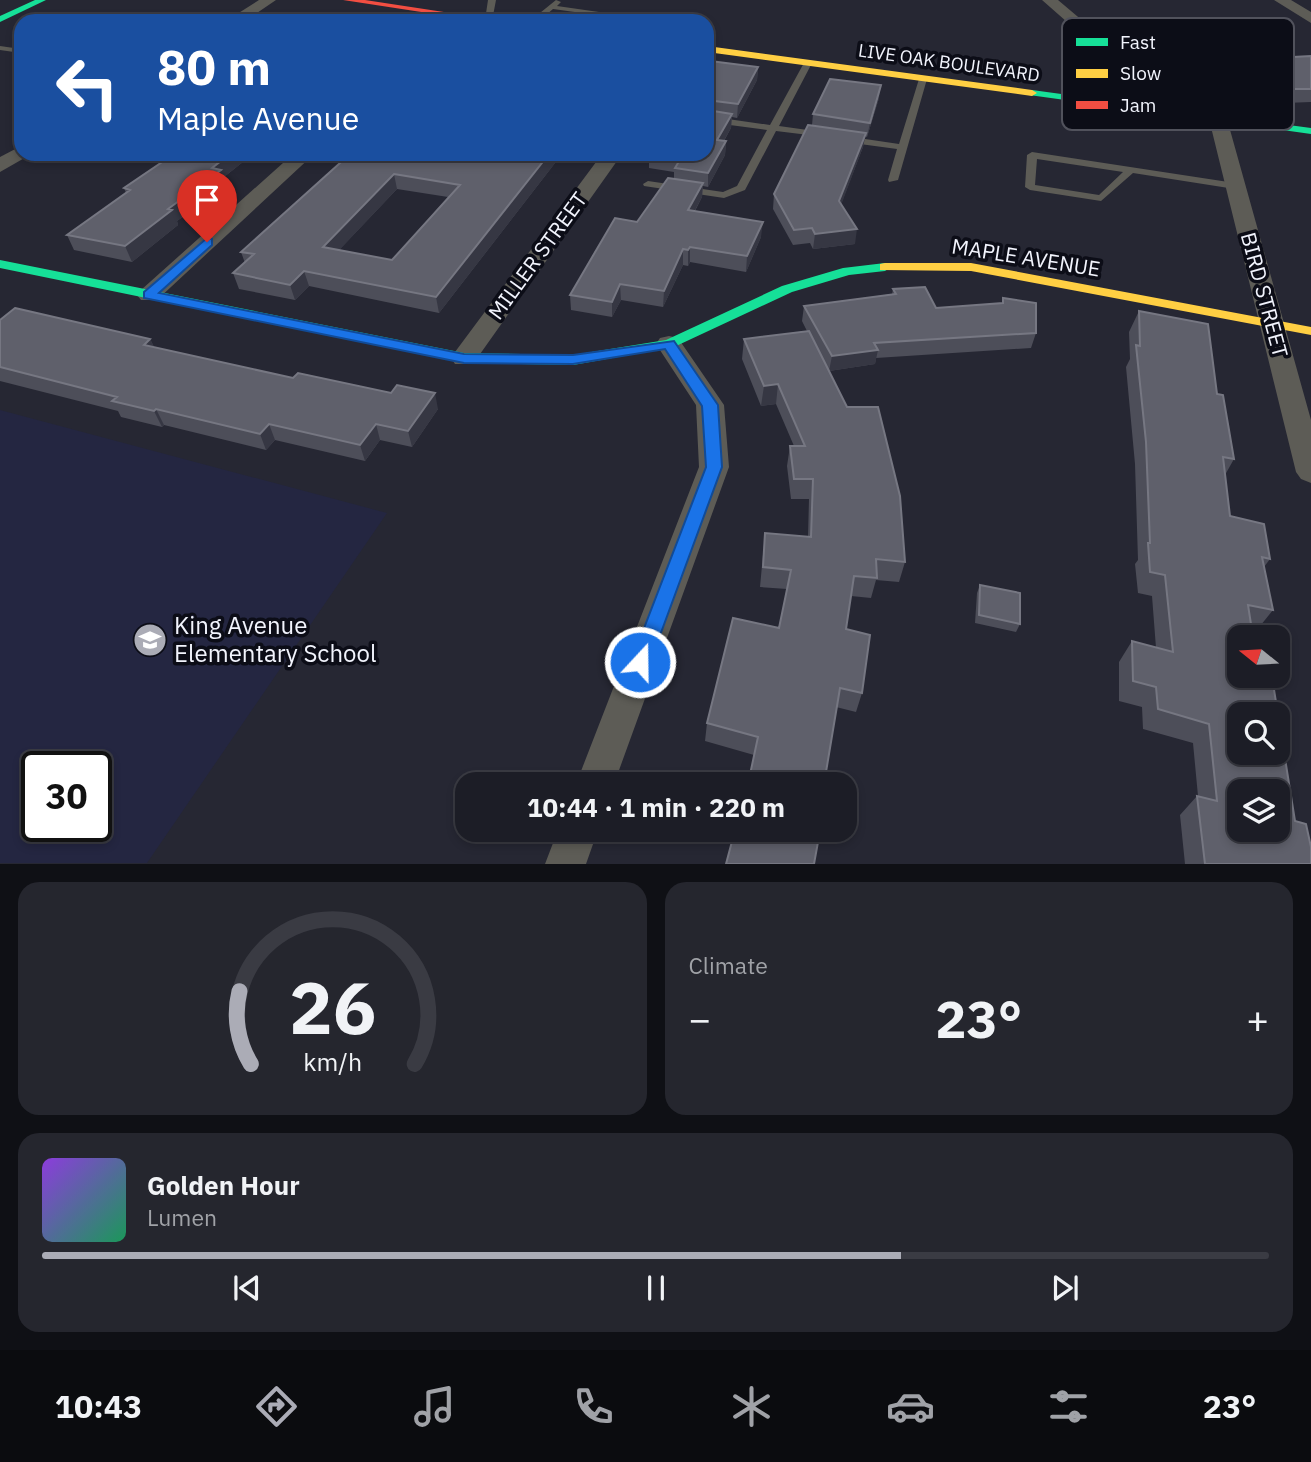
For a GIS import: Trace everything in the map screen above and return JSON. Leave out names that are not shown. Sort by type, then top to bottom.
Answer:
[{"type":"street","points":[[0,19],[42,0]]},
{"type":"street","points":[[246,14],[269,0]]},
{"type":"street","points":[[1049,0],[1070,18]]},
{"type":"street","points":[[1281,0],[1311,18]]},
{"type":"street","points":[[356,1],[435,14]]},
{"type":"street","name":"LIVE OAK BOULEVARD","points":[[714,50],[1062,97]]},
{"type":"street","name":"BIRD STREET","points":[[1221,130],[1311,472]]},
{"type":"street","points":[[149,295],[296,161]]},
{"type":"street","name":"MILLER STREET","points":[[464,358],[607,161]]},
{"type":"street","name":"MAPLE AVENUE","points":[[0,264],[464,358],[573,360],[669,344],[787,289],[848,271],[904,265],[971,267],[1311,331]]},
{"type":"street","points":[[600,772],[714,467],[710,405],[669,344]]},
{"type":"street","points":[[565,863],[573,842]]},
{"type":"lane","points":[[542,14],[559,0]]},
{"type":"lane","points":[[551,7],[606,14]]},
{"type":"lane","points":[[648,184],[724,195],[741,188],[808,63]]},
{"type":"lane","points":[[893,180],[923,79]]},
{"type":"lane","points":[[714,120],[903,147]]},
{"type":"lane","points":[[1130,170],[1101,198],[1030,187],[1032,155],[1235,186]]},
{"type":"shaded area","name":"King Avenue Elementary School","points":[[0,410],[387,513],[147,863],[0,863]]},
{"type":"building","points":[[1311,56],[1311,89],[1294,89],[1294,57]]},
{"type":"building","points":[[714,62],[758,67],[738,104],[714,101]]},
{"type":"building","points":[[830,79],[881,85],[870,123],[813,114]]},
{"type":"building","points":[[714,111],[732,114],[717,140],[726,141],[708,173],[675,168],[679,161],[714,161]]},
{"type":"building","points":[[808,125],[866,133],[839,201],[857,229],[815,234],[812,228],[794,230],[774,194]]},
{"type":"building","points":[[164,161],[221,161],[212,168],[221,170],[168,209],[172,210],[125,246],[67,235],[130,190],[124,188]]},
{"type":"building","points":[[342,161],[543,161],[436,297],[304,271],[290,285],[233,273],[254,254],[241,252]],"holes":[[[394,174],[460,185],[392,260],[323,247]]]},
{"type":"building","points":[[668,178],[703,183],[688,210],[763,222],[747,256],[690,247],[688,250],[683,249],[664,291],[620,284],[612,302],[570,295],[615,218],[637,222]]},
{"type":"building","points":[[925,287],[936,308],[1003,303],[1003,298],[1036,303],[1036,333],[874,343],[878,350],[832,356],[804,306],[896,294],[893,289]]},
{"type":"building","points":[[15,308],[150,339],[144,345],[293,378],[298,373],[391,393],[397,385],[435,393],[408,431],[376,424],[360,445],[269,424],[260,434],[112,401],[117,397],[0,367],[0,320]]},
{"type":"building","points":[[1139,311],[1208,324],[1217,394],[1223,395],[1234,459],[1223,457],[1230,516],[1264,524],[1270,559],[1262,557],[1273,610],[1248,605],[1251,625],[1227,625],[1227,688],[1274,688],[1276,702],[1227,702],[1227,765],[1286,765],[1288,779],[1227,779],[1227,842],[1290,842],[1290,790],[1295,821],[1306,824],[1311,847],[1311,864],[1205,864],[1197,796],[1217,801],[1209,724],[1158,709],[1156,687],[1133,681],[1132,641],[1173,652],[1165,575],[1150,572],[1146,442],[1136,345],[1140,346]]},
{"type":"building","points":[[809,331],[847,407],[878,407],[900,496],[905,562],[876,559],[877,578],[854,576],[846,629],[870,635],[862,693],[840,688],[826,772],[751,772],[758,737],[707,723],[733,618],[779,628],[791,570],[763,567],[765,533],[811,537],[813,479],[794,479],[790,446],[805,446],[778,384],[764,386],[744,339]]},
{"type":"building","points":[[980,585],[1020,593],[1020,624],[979,615]]},
{"type":"building","points":[[732,842],[818,842],[814,864],[726,864]]},
{"type":"traffic: fast","points":[[0,19],[42,0]]},
{"type":"traffic: fast","points":[[1032,93],[1062,97]]},
{"type":"traffic: fast","points":[[1294,129],[1311,131]]},
{"type":"traffic: fast","points":[[0,264],[464,358],[573,360],[669,344],[787,289],[848,271],[885,267]]},
{"type":"traffic: slow","points":[[714,50],[1032,93]]},
{"type":"traffic: slow","points":[[885,267],[971,267],[1311,331]]},
{"type":"traffic: jam","points":[[347,0],[448,14]]},
{"type":"place","name":"King Avenue Elementary School","points":[[150,640]]},
{"type":"route","points":[[207,242],[149,295],[464,358],[573,360],[669,344],[710,405],[714,467],[640,662]]}]
